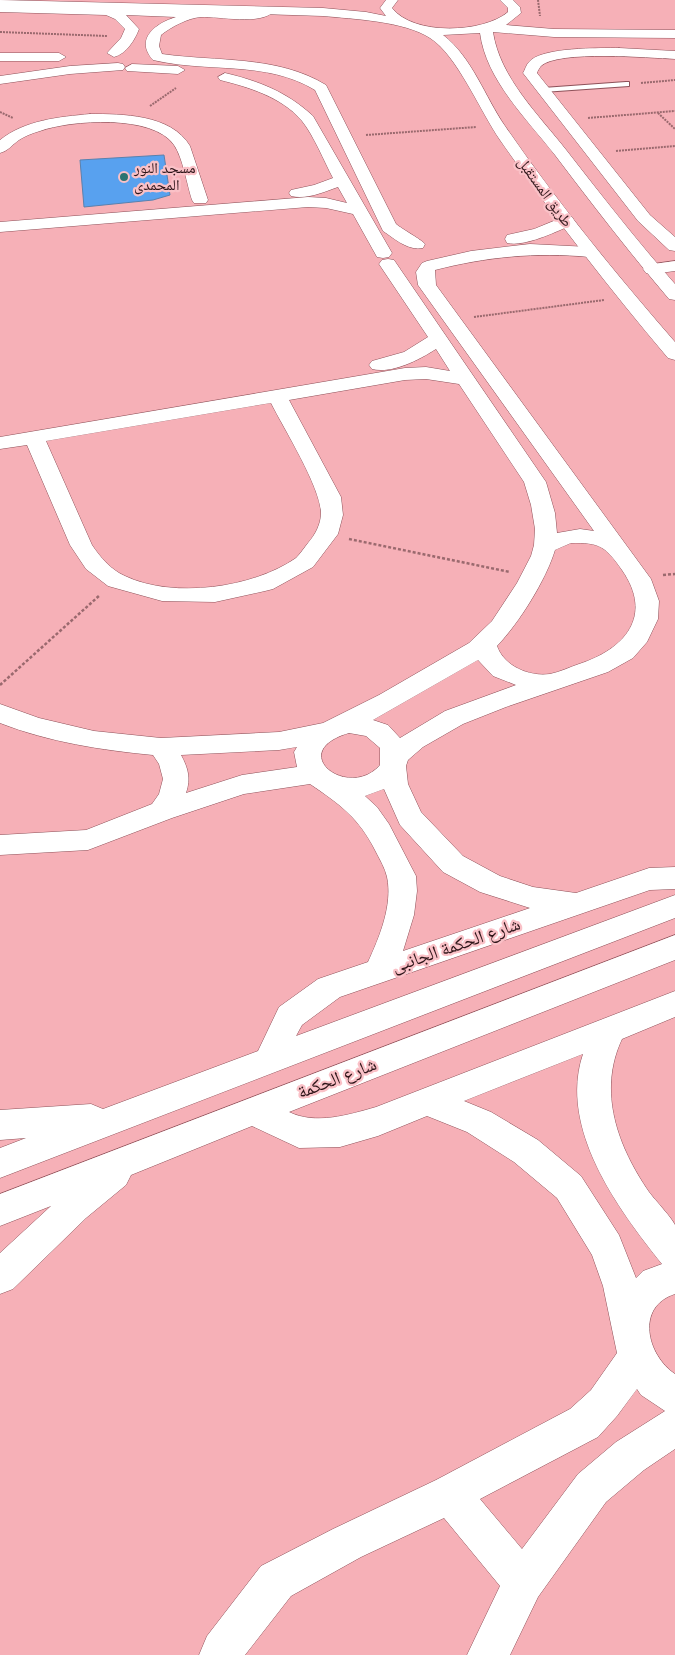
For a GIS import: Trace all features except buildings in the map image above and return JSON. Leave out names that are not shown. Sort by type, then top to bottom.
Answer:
[{"type":"street","points":[[297,0],[340,0]]},
{"type":"street","points":[[392,0],[386,8],[388,14],[403,24]]},
{"type":"street","points":[[0,2],[336,13],[422,29],[454,32],[488,28],[503,24],[511,19],[515,13],[514,7],[506,0]]},
{"type":"street","points":[[0,8],[254,15],[272,11],[331,20],[380,32]]},
{"type":"street","points":[[108,11],[120,16],[128,22],[132,29],[130,36],[106,59],[107,62],[125,67],[197,72],[238,80],[282,97],[308,119],[386,258],[535,482],[544,517],[545,546],[532,577],[512,610],[484,644],[394,699],[365,714],[326,730],[310,742],[306,753],[308,764],[320,778],[352,799],[376,824],[402,877],[400,908],[393,939],[379,971]]},
{"type":"street","points":[[156,56],[151,46],[152,38],[158,31],[170,24],[201,14]]},
{"type":"street","points":[[488,28],[554,33],[675,34]]},
{"type":"street","name":"طريق المستقبل","points":[[488,28],[487,41],[499,56],[517,96],[554,145],[663,276],[675,295]]},
{"type":"street","name":"طريق المستقبل","points":[[422,29],[434,35],[451,48],[497,125],[526,147],[566,221],[626,297],[672,349]]},
{"type":"street","points":[[522,43],[554,33]]},
{"type":"street","points":[[0,58],[111,54],[141,50],[156,56],[182,62],[253,67],[295,74],[321,88],[389,227],[405,239],[432,248],[438,254],[438,260],[425,272],[427,285],[640,579],[648,602],[644,625],[631,646],[608,663],[459,715],[435,726],[413,739],[394,761],[386,776],[380,780],[358,787],[341,787],[320,778],[242,785],[162,811],[88,840],[0,845]]},
{"type":"street","points":[[675,55],[568,53],[543,58],[533,63],[530,68],[530,73],[565,120],[644,218],[675,246]]},
{"type":"street","points":[[0,80],[70,70],[150,64],[156,56]]},
{"type":"street","points":[[439,56],[462,68]]},
{"type":"street","points":[[23,76],[30,72],[32,66],[30,61],[24,57]]},
{"type":"street","points":[[238,80],[236,76],[239,73],[253,67]]},
{"type":"street","points":[[282,97],[303,96],[321,88]]},
{"type":"street","points":[[0,148],[15,136],[33,128],[56,122],[107,118],[132,120],[153,125],[170,133],[181,142],[200,200]]},
{"type":"street","points":[[526,147],[554,145]]},
{"type":"street","points":[[0,226],[200,200],[302,192],[325,187],[343,180]]},
{"type":"street","points":[[0,216],[83,215],[308,202],[326,203],[360,211]]},
{"type":"street","points":[[448,245],[521,238],[539,234],[566,221]]},
{"type":"street","points":[[386,258],[396,245],[423,244]]},
{"type":"street","points":[[386,258],[407,269],[430,266],[464,257],[529,250],[570,249],[589,252]]},
{"type":"street","points":[[663,276],[675,266]]},
{"type":"street","points":[[0,443],[150,410],[394,363],[426,348],[438,338]]},
{"type":"street","points":[[0,426],[277,396],[405,374],[426,373],[466,379]]},
{"type":"street","points":[[34,437],[81,545],[94,564],[116,581],[162,594],[215,595],[265,584],[305,562],[327,534],[332,515],[330,497],[277,396]]},
{"type":"street","points":[[545,546],[559,538],[578,535],[598,538],[615,545]]},
{"type":"street","points":[[484,644],[490,660],[506,673],[528,681],[553,682]]},
{"type":"street","points":[[0,713],[33,726],[94,740],[161,747],[279,741],[350,724],[367,726],[381,733],[392,743],[395,784],[401,801],[410,818],[453,864],[490,884],[533,898],[579,903]]},
{"type":"street","points":[[161,747],[173,761],[177,777],[174,795],[162,811]]},
{"type":"street","name":"شارع الحكمة الجانبى","points":[[270,1060],[290,1016],[329,988],[649,879],[675,878]]},
{"type":"street","points":[[0,1163],[675,906]]},
{"type":"street","name":"شارع الحكمة","points":[[0,1210],[675,947]]},
{"type":"street","points":[[253,1111],[299,1132],[340,1132],[378,1121],[428,1102],[675,1004]]},
{"type":"street","points":[[610,1030],[597,1060],[593,1094],[599,1130],[614,1166],[647,1220],[675,1252]]},
{"type":"street","points":[[428,1102],[479,1122],[526,1150],[569,1187],[607,1247],[621,1286],[633,1342],[654,1382],[675,1396]]},
{"type":"street","points":[[0,1125],[125,1116]]},
{"type":"street","points":[[0,1277],[74,1207],[136,1157]]},
{"type":"street","points":[[220,1655],[276,1581],[347,1542],[450,1494],[584,1423],[616,1387],[633,1342],[637,1301],[656,1283],[675,1277]]},
{"type":"street","points":[[488,1655],[523,1582],[592,1488],[630,1456],[675,1426]]},
{"type":"street","points":[[450,1494],[523,1582]]},
{"type":"lane","points":[[543,90],[626,84]]},
{"type":"path","points":[[0,32],[130,36]]},
{"type":"path","points":[[132,120],[197,72]]},
{"type":"path","points":[[626,84],[675,80]]},
{"type":"path","points":[[565,120],[675,111]]},
{"type":"path","points":[[658,113],[675,129]]},
{"type":"path","points":[[345,137],[497,125]]},
{"type":"path","points":[[592,153],[675,146]]},
{"type":"path","points":[[451,320],[626,297]]},
{"type":"path","points":[[327,534],[532,577]]},
{"type":"path","points":[[0,685],[116,581]]},
{"type":"place","name":"مسجد النور المحمدى","points":[[124,177]]}]
